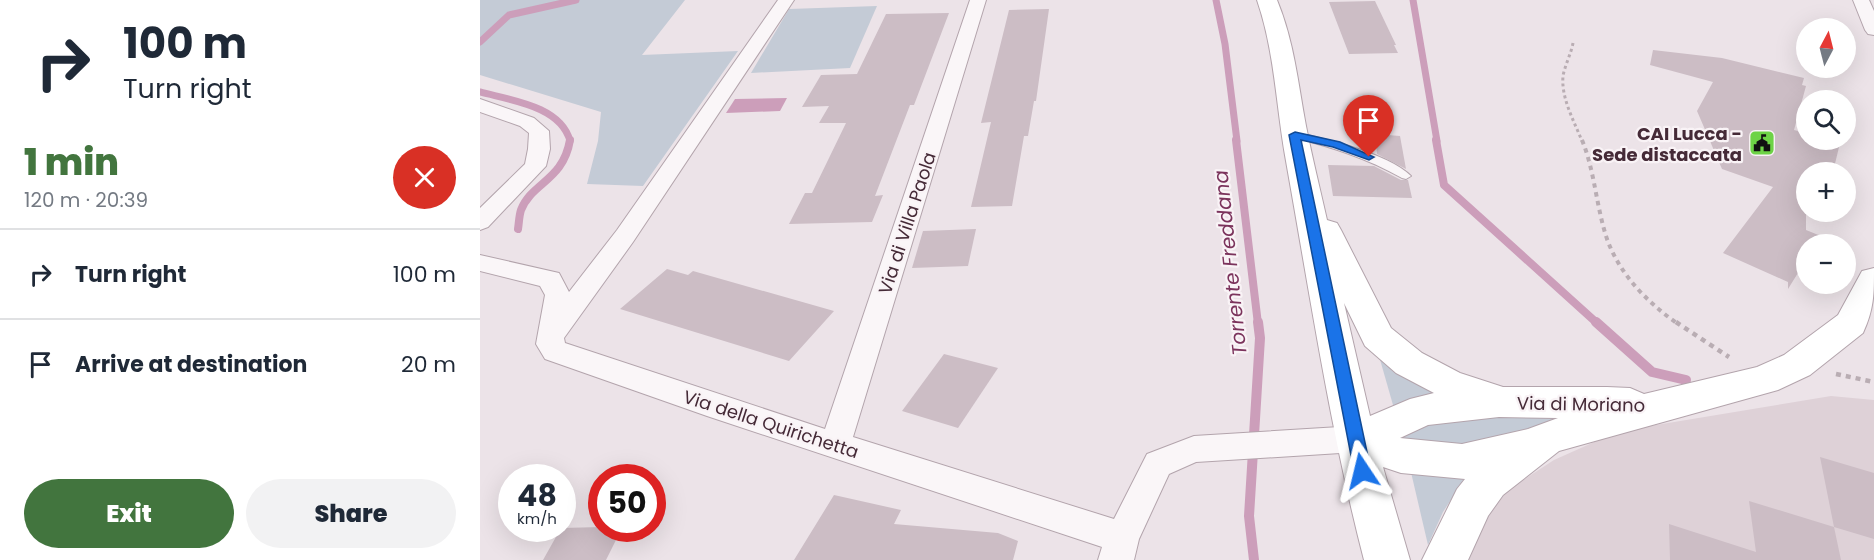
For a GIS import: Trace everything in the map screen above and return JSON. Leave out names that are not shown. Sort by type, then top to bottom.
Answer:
[{"type":"main road","points":[[1267,0],[1281,40],[1295,135],[1365,488],[1387,560]]},
{"type":"main road","name":"Via di Moriano","points":[[1305,186],[1378,337],[1409,363],[1447,383],[1503,403]]},
{"type":"main road","name":"Via di Moriano","points":[[1445,560],[1472,503],[1488,482],[1546,438],[1659,406],[1765,380],[1797,365],[1851,324],[1874,279]]},
{"type":"main road","name":"Via di Moriano","points":[[1356,439],[1424,410],[1503,403],[1606,402],[1659,406]]},
{"type":"main road","points":[[1356,439],[1401,456],[1462,462],[1546,438]]},
{"type":"street","points":[[550,336],[625,236],[786,0]]},
{"type":"street","name":"Via di Villa Paola","points":[[835,445],[978,0]]},
{"type":"street","points":[[1861,0],[1874,30]]},
{"type":"street","points":[[480,105],[527,122],[539,131],[539,149],[535,166],[480,222]]},
{"type":"street","points":[[480,263],[550,279],[558,295],[550,336]]},
{"type":"street","name":"Via della Quirichetta","points":[[550,336],[550,344],[555,351],[835,445],[1119,549]]},
{"type":"street","name":"Via di Moriano","points":[[1119,549],[1158,464],[1194,449],[1356,439]]},
{"type":"lane","points":[[1295,135],[1336,144],[1385,163],[1406,176]]},
{"type":"path","points":[[1573,43],[1563,75],[1564,93],[1589,160],[1607,240],[1623,270],[1646,300],[1681,326],[1765,380]]},
{"type":"shaded area","points":[[480,0],[685,0],[642,55],[738,51],[643,186],[587,184],[598,141],[601,112],[480,75]]},
{"type":"shaded area","points":[[877,6],[850,68],[751,73],[789,9]]},
{"type":"shaded area","points":[[787,98],[780,111],[726,113],[735,99]]},
{"type":"shaded area","points":[[1379,356],[1445,395],[1395,412]]},
{"type":"shaded area","points":[[1831,396],[1874,400],[1874,560],[1467,560],[1483,522],[1508,490],[1554,460],[1601,439],[1650,426]]},
{"type":"shaded area","points":[[1433,417],[1556,418],[1529,429],[1471,446],[1399,438]]},
{"type":"shaded area","points":[[1410,468],[1468,473],[1443,512],[1428,545]]},
{"type":"building","points":[[1375,1],[1398,53],[1349,54],[1329,2]]},
{"type":"building","points":[[1049,9],[1036,101],[1034,101],[1028,136],[1024,136],[1012,206],[971,207],[991,122],[981,123],[1009,10]]},
{"type":"building","points":[[949,13],[914,105],[910,105],[875,196],[883,195],[872,222],[789,224],[805,193],[812,193],[846,123],[819,123],[829,106],[802,107],[821,75],[857,74],[886,14]]},
{"type":"building","points":[[1653,50],[1722,58],[1796,76],[1796,78],[1804,78],[1802,85],[1806,86],[1805,90],[1796,90],[1794,130],[1796,130],[1796,150],[1838,150],[1835,162],[1796,162],[1796,222],[1806,222],[1806,230],[1816,234],[1796,234],[1796,276],[1788,289],[1788,282],[1723,253],[1773,187],[1722,169],[1697,111],[1713,82],[1650,65]]},
{"type":"building","points":[[1375,134],[1400,136],[1406,169],[1377,154]]},
{"type":"building","points":[[1328,165],[1374,166],[1401,180],[1408,180],[1412,198],[1333,196]]},
{"type":"building","points":[[976,229],[968,266],[912,268],[923,231]]},
{"type":"building","points":[[667,269],[688,275],[693,271],[834,311],[789,361],[620,309]]},
{"type":"building","points":[[944,354],[998,368],[958,428],[902,411]]},
{"type":"building","points":[[1820,457],[1874,473],[1874,539],[1834,527]]},
{"type":"building","points":[[834,495],[901,510],[894,524],[998,533],[1018,541],[1013,560],[794,560]]},
{"type":"building","points":[[1749,501],[1834,527],[1841,560],[1670,560],[1669,524],[1756,552]]},
{"type":"building","points":[[588,527],[588,542],[615,542],[606,560],[543,560],[553,542],[576,542],[576,528]]},
{"type":"waterway","points":[[480,42],[509,15],[576,0]]},
{"type":"waterway","name":"Torrente Freddana","points":[[1216,0],[1225,44],[1237,141]]},
{"type":"waterway","points":[[1413,0],[1437,141]]},
{"type":"waterway","points":[[480,92],[533,106],[545,112],[565,129],[570,141]]},
{"type":"waterway","name":"Torrente Freddana","points":[[1236,140],[1258,324]]},
{"type":"waterway","points":[[1436,140],[1444,185],[1598,324]]},
{"type":"waterway","points":[[518,229],[520,212],[526,201],[561,164],[570,141]]},
{"type":"waterway","name":"Torrente Freddana","points":[[1254,560],[1249,516],[1260,338],[1258,322]]},
{"type":"waterway","points":[[1596,322],[1652,372],[1686,380]]},
{"type":"place","name":"CAI Lucca - Sede distaccata","points":[[1762,143]]},
{"type":"route","points":[[1362,471],[1295,135],[1336,144],[1369,157]]}]
